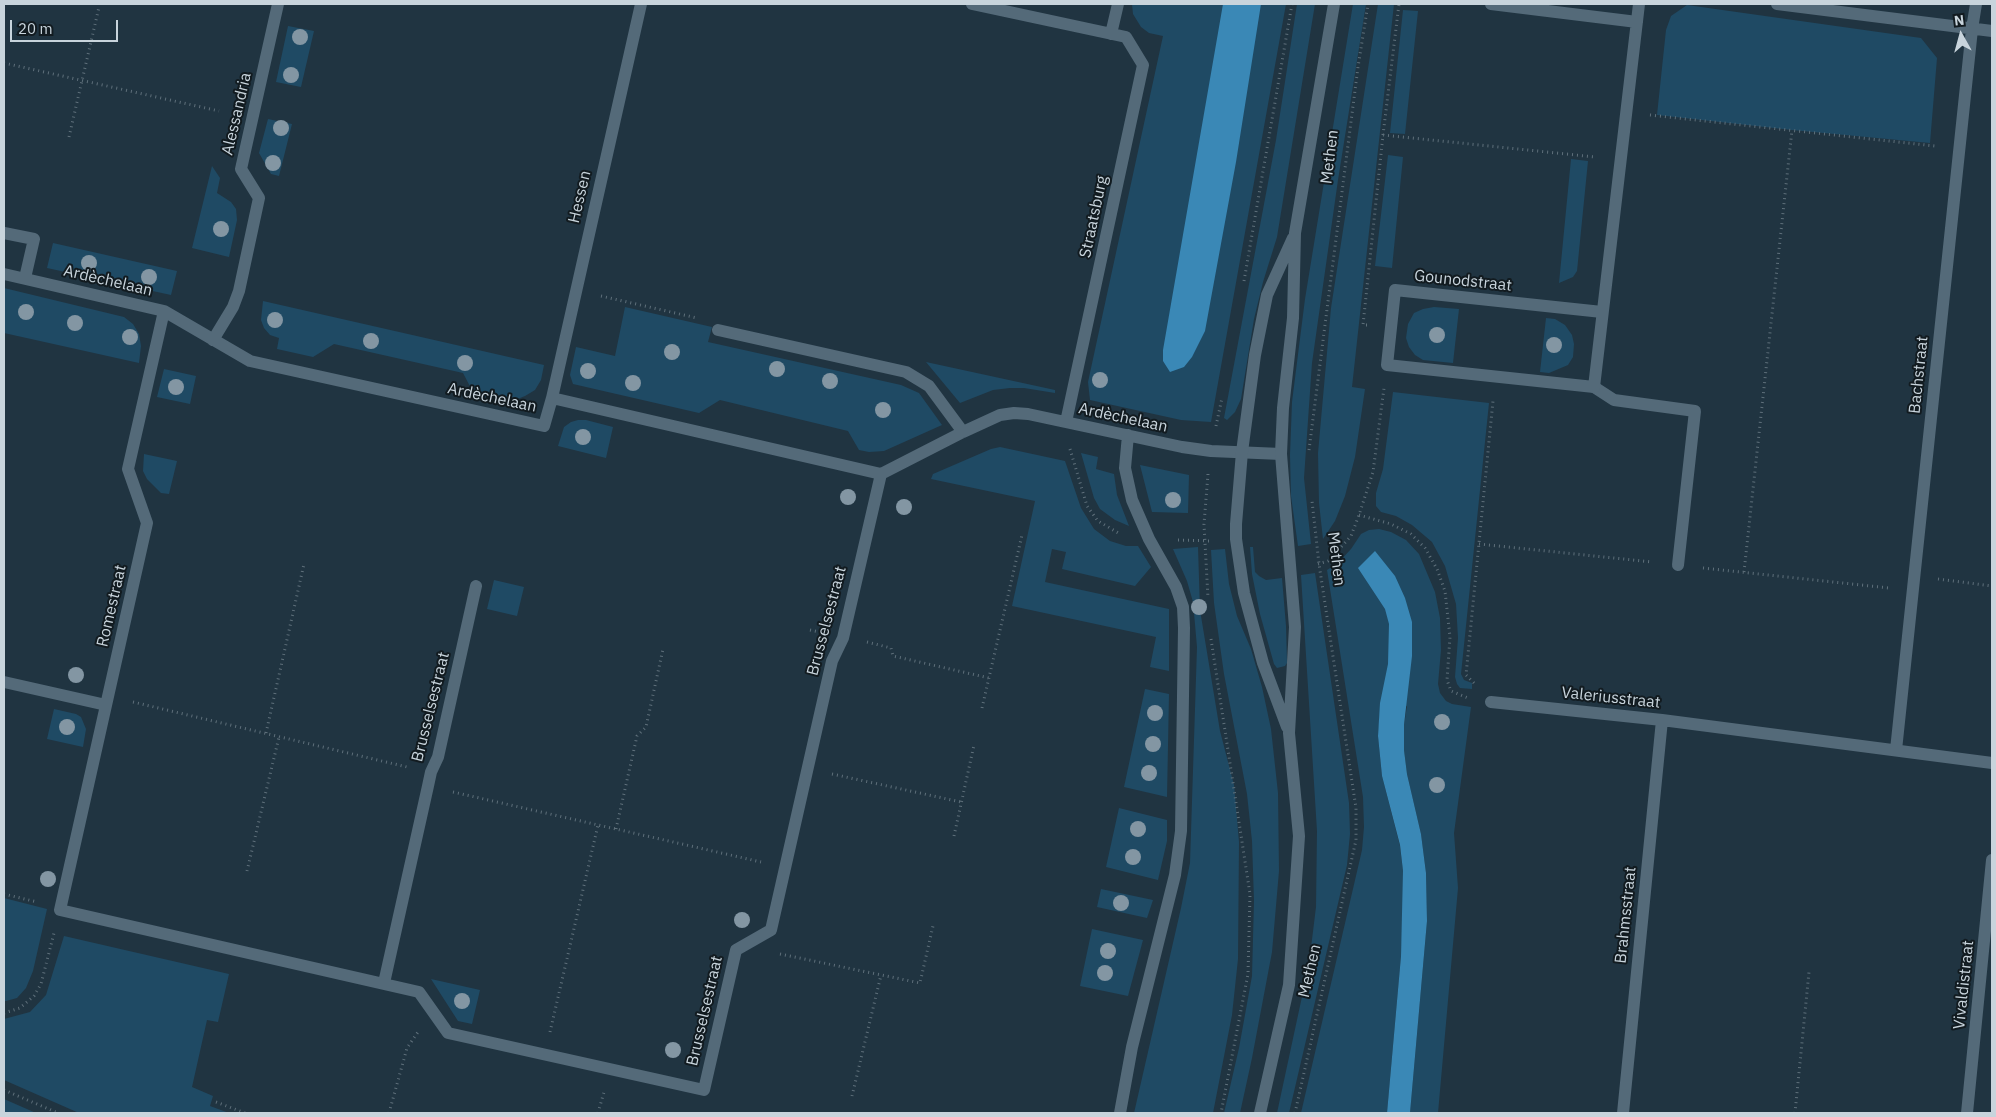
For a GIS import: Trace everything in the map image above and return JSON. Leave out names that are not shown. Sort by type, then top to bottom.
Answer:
[{"type":"street","name":"Alessandria","points":[[213,340],[233,307],[239,291],[259,198],[241,168],[278,4]]},
{"type":"street","name":"Hessen","points":[[552,398],[641,4]]},
{"type":"street","name":"Straatsburg","points":[[972,4],[1126,37],[1143,65],[1066,422]]},
{"type":"street","points":[[1111,34],[1118,4]]},
{"type":"street","name":"Methen","points":[[1260,1113],[1289,985],[1299,836],[1290,733],[1295,627],[1280,454],[1293,318],[1295,233],[1334,4]]},
{"type":"street","points":[[1491,4],[1637,22]]},
{"type":"street","points":[[1594,387],[1639,4]]},
{"type":"street","points":[[1777,4],[1992,31]]},
{"type":"street","name":"Bachstraat","points":[[1896,750],[1959,148],[1976,4]]},
{"type":"street","points":[[4,233],[34,239],[25,278]]},
{"type":"street","name":"Methen","points":[[1290,733],[1263,663],[1244,593],[1236,539],[1242,452],[1255,355],[1267,296],[1295,233]]},
{"type":"street","name":"Ardèchelaan","points":[[4,274],[164,310],[250,361],[544,426],[552,398],[881,474],[1000,415],[1014,413],[1028,414],[1182,447],[1211,451],[1280,454]]},
{"type":"street","name":"Gounodstraat","points":[[1387,365],[1395,290],[1602,312]]},
{"type":"street","name":"Romestraat","points":[[60,910],[147,523],[128,470],[164,310]]},
{"type":"street","points":[[718,330],[906,372],[929,386],[963,432]]},
{"type":"street","points":[[1387,365],[1594,387],[1614,400],[1695,411],[1678,565]]},
{"type":"street","points":[[1120,1113],[1132,1047],[1175,875],[1181,831],[1184,628],[1183,607],[1176,587],[1149,539],[1132,500],[1126,468],[1128,435]]},
{"type":"street","name":"Brusselsestraat","points":[[60,910],[419,992],[448,1032],[704,1090],[736,950],[771,930],[832,661],[842,638],[881,474]]},
{"type":"street","name":"Brusselsestraat","points":[[384,983],[431,772],[438,757],[476,586]]},
{"type":"street","points":[[4,682],[107,701]]},
{"type":"street","name":"Valeriusstraat","points":[[1491,702],[1662,720],[1992,762]]},
{"type":"street","name":"Brahmsstraat","points":[[1623,1113],[1662,720]]},
{"type":"street","name":"Vivaldistraat","points":[[1967,1113],[1992,860]]},
{"type":"path","name":"Methen","points":[[1308,460],[1358,67],[1368,4]]},
{"type":"path","points":[[1391,328],[1363,325],[1399,4]]},
{"type":"path","points":[[69,137],[99,7]]},
{"type":"path","points":[[4,63],[219,111]]},
{"type":"path","points":[[1627,113],[1959,148]]},
{"type":"path","points":[[1744,572],[1792,130]]},
{"type":"path","points":[[1383,135],[1621,160]]},
{"type":"path","points":[[576,290],[715,322],[718,330]]},
{"type":"path","points":[[1290,568],[1328,561],[1350,536],[1374,472],[1387,365]]},
{"type":"path","points":[[1491,702],[1466,675],[1496,376]]},
{"type":"path","points":[[1066,422],[1070,450],[1087,506],[1098,521],[1114,532],[1133,538],[1204,542],[1236,539]]},
{"type":"path","name":"Methen","points":[[1295,1113],[1356,840],[1356,808],[1319,564],[1312,493]]},
{"type":"path","points":[[1359,515],[1391,524],[1412,534],[1425,548],[1437,569],[1445,591],[1450,637],[1447,680],[1451,691],[1463,698],[1491,702]]},
{"type":"path","points":[[982,708],[1022,535]]},
{"type":"path","points":[[266,733],[304,564]]},
{"type":"path","points":[[1915,577],[1992,586]]},
{"type":"path","points":[[810,630],[891,648],[893,656],[989,678]]},
{"type":"path","points":[[616,829],[637,736],[646,727],[664,649]]},
{"type":"path","points":[[107,701],[266,733],[431,772]]},
{"type":"path","points":[[247,871],[279,737]]},
{"type":"path","points":[[954,836],[974,745]]},
{"type":"path","points":[[808,769],[961,802]]},
{"type":"path","points":[[428,786],[786,867]]},
{"type":"path","points":[[545,1054],[598,825]]},
{"type":"path","points":[[4,894],[49,905],[60,910],[41,984],[34,996],[20,1008],[4,1013]]},
{"type":"path","points":[[753,940],[769,951],[920,983],[933,926]]},
{"type":"path","points":[[1795,1113],[1809,972]]},
{"type":"path","points":[[852,1096],[880,975]]},
{"type":"path","points":[[389,1113],[407,1048],[433,1011]]},
{"type":"path","points":[[4,1090],[58,1113]]},
{"type":"path","points":[[216,1102],[245,1113]]},
{"type":"shaded area","points":[[1132,4],[1286,4],[1211,422],[1181,420],[1090,400],[1088,382],[1163,36],[1149,33],[1141,27],[1133,14]]},
{"type":"shaded area","points":[[1223,4],[1261,4],[1236,162],[1205,331],[1192,357],[1184,367],[1170,372],[1163,361],[1163,350]]},
{"type":"shaded area","points":[[1297,4],[1315,4],[1277,237],[1254,319],[1241,399],[1235,412],[1227,420],[1224,418],[1276,140]]},
{"type":"shaded area","points":[[1353,4],[1366,4],[1338,180],[1312,363],[1304,478],[1311,544],[1298,546],[1291,496],[1292,402],[1305,299]]},
{"type":"shaded area","points":[[1378,4],[1394,4],[1352,387],[1365,389],[1355,457],[1345,496],[1335,521],[1323,539],[1319,503],[1318,453],[1331,308]]},
{"type":"shaded area","points":[[1687,5],[1921,38],[1937,58],[1930,143],[1657,115],[1666,30],[1671,16]]},
{"type":"shaded area","points":[[1403,10],[1418,11],[1405,134],[1390,133]]},
{"type":"shaded area","points":[[288,26],[314,31],[301,87],[276,82]]},
{"type":"shaded area","points":[[268,119],[292,124],[279,176],[271,174],[259,153]]},
{"type":"shaded area","points":[[1388,155],[1403,157],[1392,268],[1375,266]]},
{"type":"shaded area","points":[[1571,159],[1588,161],[1577,271],[1573,277],[1559,283]]},
{"type":"shaded area","points":[[212,166],[220,178],[217,193],[231,202],[236,209],[237,220],[229,257],[192,248]]},
{"type":"shaded area","points":[[53,243],[177,271],[171,295],[47,268]]},
{"type":"shaded area","points":[[4,288],[124,317],[133,324],[139,334],[141,346],[139,363],[4,333]]},
{"type":"shaded area","points":[[263,301],[544,365],[541,380],[535,390],[525,396],[515,400],[504,401],[474,394],[463,373],[334,344],[313,357],[277,349],[279,338],[270,335],[264,328],[261,320]]},
{"type":"shaded area","points":[[625,307],[712,327],[708,342],[901,385],[919,393],[942,425],[884,451],[869,452],[859,450],[848,431],[720,400],[699,413],[573,384],[570,375],[576,347],[615,356]]},
{"type":"shaded area","points":[[1434,307],[1459,309],[1453,363],[1423,360],[1415,355],[1409,347],[1406,338],[1408,324],[1414,313]]},
{"type":"shaded area","points":[[1546,318],[1555,319],[1565,325],[1572,335],[1574,344],[1573,357],[1568,365],[1549,373],[1540,372]]},
{"type":"shaded area","points":[[926,362],[1055,390],[1055,393],[1024,388],[1010,388],[993,390],[960,403]]},
{"type":"shaded area","points":[[164,369],[196,376],[190,404],[157,397]]},
{"type":"shaded area","points":[[1393,392],[1489,403],[1461,674],[1464,680],[1472,683],[1472,689],[1460,688],[1455,677],[1458,638],[1456,604],[1445,566],[1432,542],[1412,525],[1396,516],[1381,512],[1376,506],[1376,493],[1383,469]]},
{"type":"shaded area","points":[[578,420],[586,420],[613,427],[606,458],[558,446],[564,427]]},
{"type":"shaded area","points":[[1000,447],[1065,461],[1081,508],[1094,529],[1110,541],[1126,546],[1138,546],[1151,567],[1135,586],[1062,569],[1066,552],[1052,549],[1045,582],[1169,609],[1169,671],[1150,667],[1156,637],[1012,606],[1035,501],[931,479],[933,474],[991,449]]},
{"type":"shaded area","points":[[1081,453],[1098,457],[1096,469],[1114,474],[1117,495],[1129,526],[1115,520],[1100,509],[1094,498]]},
{"type":"shaded area","points":[[144,454],[177,461],[169,494],[161,493],[147,479],[143,471]]},
{"type":"shaded area","points":[[1140,465],[1189,475],[1188,513],[1152,512]]},
{"type":"shaded area","points":[[1379,529],[1391,532],[1406,540],[1419,554],[1435,592],[1440,618],[1441,650],[1438,684],[1440,693],[1446,701],[1452,704],[1471,707],[1454,833],[1458,888],[1438,1113],[1410,1113],[1427,921],[1426,873],[1421,834],[1407,774],[1404,750],[1404,725],[1407,706],[1381,703],[1378,736],[1382,776],[1400,846],[1404,907],[1387,1113],[1301,1113],[1362,850],[1364,827],[1363,797],[1327,570],[1338,563],[1361,534],[1369,530]]},
{"type":"shaded area","points":[[1198,547],[1200,610],[1220,731],[1234,785],[1239,842],[1238,959],[1232,1015],[1213,1113],[1134,1113],[1190,863],[1197,647],[1193,602],[1187,581],[1173,549]]},
{"type":"shaded area","points":[[1250,547],[1253,547],[1255,572],[1259,576],[1266,580],[1282,578],[1286,626],[1287,663],[1285,666],[1277,668],[1274,664],[1260,614],[1252,574]]},
{"type":"shaded area","points":[[1225,549],[1229,584],[1237,616],[1251,649],[1262,687],[1271,729],[1278,793],[1279,871],[1272,952],[1240,1113],[1224,1113],[1239,1048],[1252,976],[1254,901],[1252,841],[1247,794],[1224,674],[1214,603],[1211,550]]},
{"type":"shaded area","points":[[1375,551],[1395,576],[1405,598],[1412,622],[1412,656],[1404,725],[1404,750],[1407,774],[1421,834],[1426,873],[1427,921],[1410,1113],[1387,1113],[1401,956],[1403,871],[1400,845],[1382,776],[1378,736],[1380,703],[1388,664],[1389,624],[1385,609],[1358,568]]},
{"type":"shaded area","points":[[1315,573],[1349,803],[1350,834],[1347,865],[1289,1113],[1277,1113],[1309,964],[1316,907],[1317,831],[1301,575]]},
{"type":"shaded area","points":[[494,580],[524,587],[517,616],[487,609]]},
{"type":"shaded area","points":[[1145,689],[1169,694],[1167,797],[1124,787]]},
{"type":"shaded area","points":[[54,709],[81,717],[86,729],[83,747],[47,739]]},
{"type":"shaded area","points":[[1119,808],[1167,820],[1167,841],[1158,880],[1106,867]]},
{"type":"shaded area","points":[[1101,889],[1153,900],[1147,918],[1097,907]]},
{"type":"shaded area","points":[[4,898],[47,909],[33,971],[26,988],[17,998],[6,1001],[4,1001]]},
{"type":"shaded area","points":[[1092,929],[1143,940],[1128,996],[1080,986]]},
{"type":"shaded area","points":[[64,936],[229,974],[218,1022],[207,1020],[192,1087],[213,1096],[210,1106],[229,1113],[79,1113],[4,1080],[4,1019],[30,1012],[46,995]]},
{"type":"shaded area","points":[[431,979],[480,990],[472,1024],[458,1021]]},
{"type":"shaded area","points":[[4,1099],[36,1113],[4,1113]]}]
